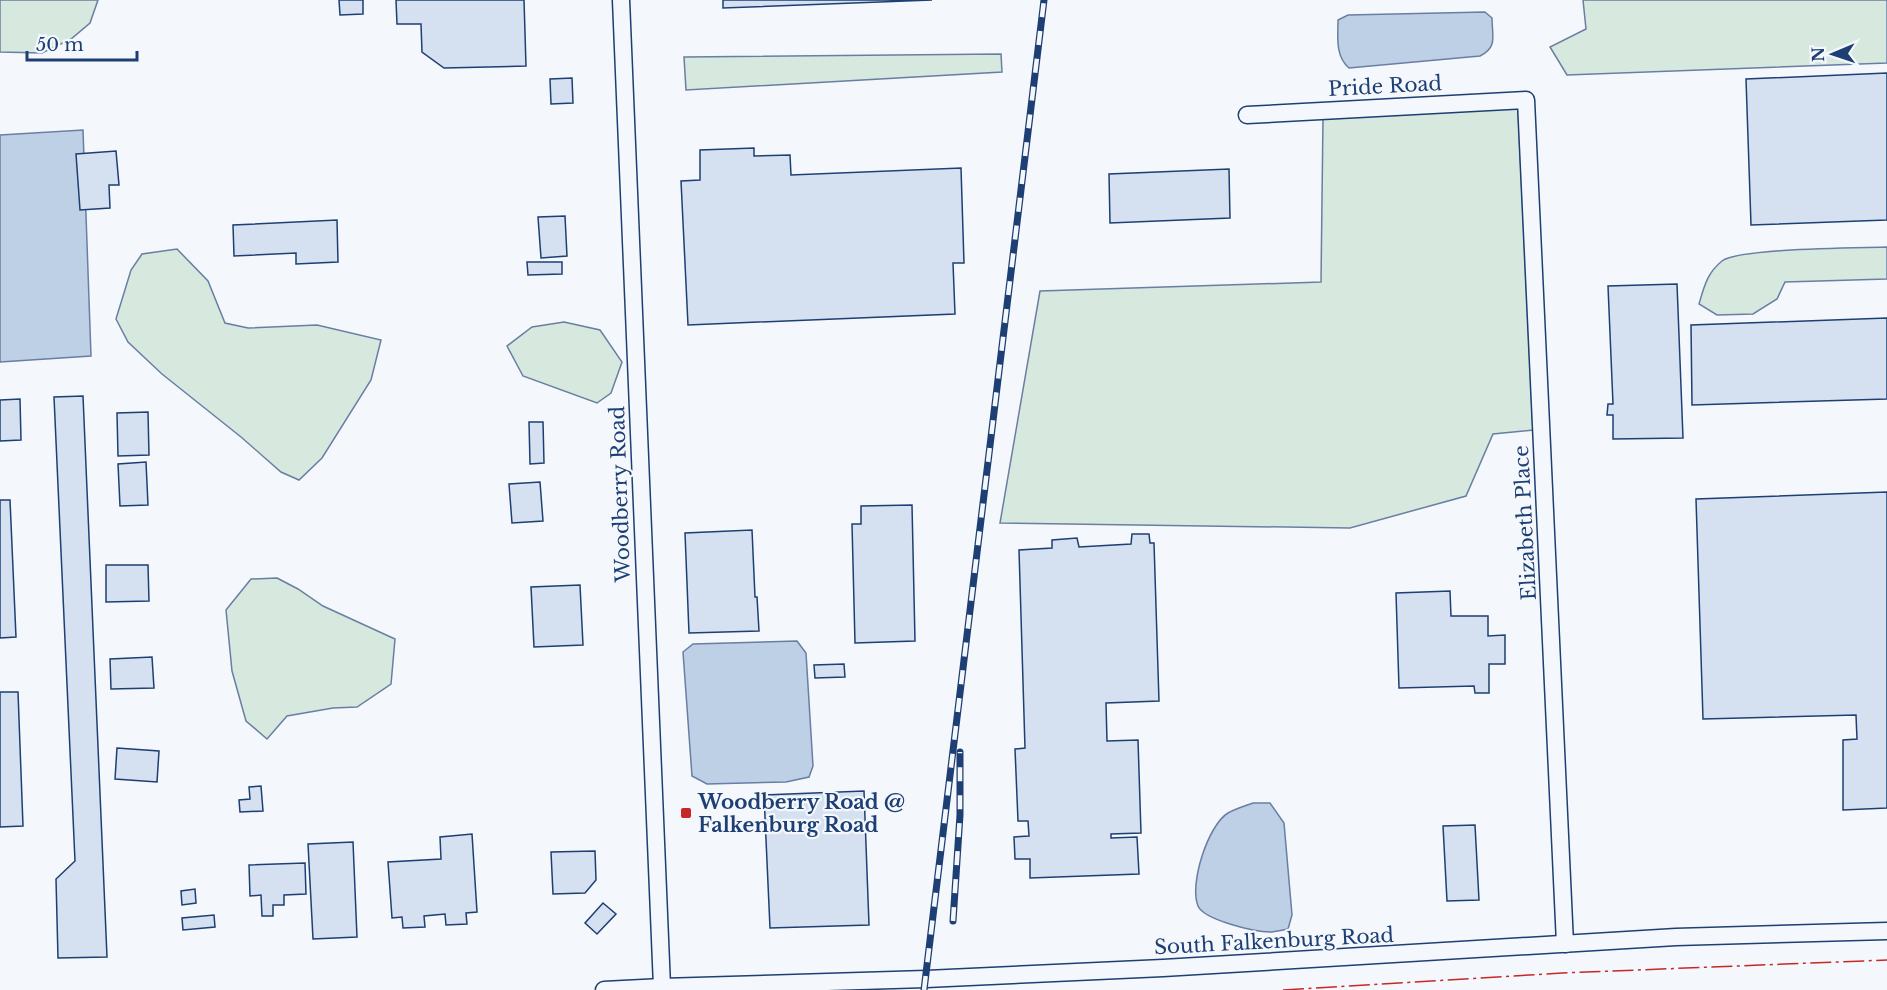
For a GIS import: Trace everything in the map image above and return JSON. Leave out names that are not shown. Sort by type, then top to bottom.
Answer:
[{"type":"street","name":"Woodberry Road","points":[[621,0],[662,987]]},
{"type":"street","name":"Pride Road","points":[[1247,115],[1526,100]]},
{"type":"street","name":"Elizabeth Place","points":[[1526,100],[1565,944]]},
{"type":"street","name":"South Falkenburg Road","points":[[604,990],[914,980],[1163,968],[1676,937],[1887,931]]},
{"type":"shaded area","points":[[0,0],[98,0],[90,23],[71,39],[42,53],[0,52]]},
{"type":"shaded area","points":[[1583,0],[1887,0],[1887,63],[1567,75],[1550,47],[1586,29]]},
{"type":"shaded area","points":[[1001,54],[1002,72],[686,90],[684,57]]},
{"type":"shaded area","points":[[1518,108],[1533,430],[1493,434],[1466,496],[1350,528],[1000,523],[1040,291],[1321,282],[1323,118]]},
{"type":"shaded area","points":[[1887,247],[1887,279],[1785,282],[1777,299],[1753,314],[1717,315],[1699,304],[1713,270],[1722,261],[1733,257],[1774,251]]},
{"type":"shaded area","points":[[177,249],[208,281],[225,323],[248,328],[317,325],[381,340],[371,380],[322,458],[299,480],[281,472],[162,374],[128,342],[116,319],[131,270],[142,254]]},
{"type":"shaded area","points":[[564,322],[600,330],[622,362],[611,393],[597,403],[523,376],[507,346],[532,327]]},
{"type":"shaded area","points":[[277,578],[323,606],[395,639],[391,684],[357,707],[333,708],[287,716],[267,739],[246,721],[232,671],[226,610],[251,579]]},
{"type":"water","points":[[1485,12],[1492,18],[1493,40],[1486,53],[1480,56],[1349,68],[1339,52],[1338,20],[1348,15]]},
{"type":"water","points":[[83,130],[91,356],[0,362],[0,135]]},
{"type":"water","points":[[797,641],[806,653],[813,766],[809,777],[786,782],[707,784],[692,776],[683,652],[693,644]]},
{"type":"water","points":[[1253,803],[1270,803],[1284,823],[1292,915],[1288,929],[1270,932],[1253,930],[1219,920],[1202,911],[1198,906],[1196,884],[1207,842],[1228,813]]},
{"type":"building","points":[[339,0],[363,0],[363,14],[340,15]]},
{"type":"building","points":[[396,0],[524,0],[526,66],[444,68],[422,52],[421,24],[397,24]]},
{"type":"building","points":[[723,0],[932,0],[723,8]]},
{"type":"building","points":[[1887,73],[1887,220],[1751,225],[1746,79]]},
{"type":"building","points":[[572,78],[573,103],[551,104],[550,79]]},
{"type":"building","points":[[754,148],[754,156],[790,155],[791,175],[961,168],[964,263],[953,263],[955,314],[688,325],[681,181],[700,180],[700,150]]},
{"type":"building","points":[[116,151],[119,185],[109,185],[110,208],[80,210],[76,154]]},
{"type":"building","points":[[1229,169],[1230,218],[1110,223],[1109,174]]},
{"type":"building","points":[[565,216],[567,256],[541,258],[538,217]]},
{"type":"building","points":[[337,220],[338,262],[296,264],[296,253],[234,256],[233,225]]},
{"type":"building","points":[[527,262],[562,262],[562,274],[528,275]]},
{"type":"building","points":[[1677,284],[1683,438],[1613,439],[1613,415],[1607,415],[1608,404],[1613,404],[1608,286]]},
{"type":"building","points":[[1887,318],[1887,399],[1692,405],[1691,325]]},
{"type":"building","points":[[83,396],[107,957],[58,958],[56,879],[75,861],[54,397]]},
{"type":"building","points":[[20,399],[21,440],[0,441],[0,400]]},
{"type":"building","points":[[148,412],[149,455],[118,456],[117,413]]},
{"type":"building","points":[[529,422],[543,422],[544,463],[530,464]]},
{"type":"building","points":[[146,462],[148,505],[120,506],[118,464]]},
{"type":"building","points":[[540,482],[543,521],[512,523],[509,484]]},
{"type":"building","points":[[1887,492],[1887,808],[1843,810],[1843,740],[1857,739],[1856,715],[1703,719],[1696,499]]},
{"type":"building","points":[[0,500],[10,500],[16,637],[0,638]]},
{"type":"building","points":[[912,505],[915,641],[855,643],[852,524],[861,524],[861,506]]},
{"type":"building","points":[[752,530],[759,631],[689,633],[685,533]]},
{"type":"building","points":[[1132,534],[1149,534],[1150,543],[1154,543],[1159,701],[1106,703],[1107,741],[1138,740],[1141,833],[1111,834],[1111,838],[1137,837],[1139,874],[1030,878],[1030,859],[1015,859],[1014,837],[1029,836],[1028,821],[1018,821],[1015,749],[1025,748],[1019,550],[1052,548],[1052,540],[1077,538],[1079,547],[1131,544]]},
{"type":"building","points":[[106,565],[148,565],[149,601],[106,602]]},
{"type":"building","points":[[580,585],[583,645],[534,647],[531,587]]},
{"type":"building","points":[[1450,591],[1451,616],[1488,616],[1488,636],[1505,635],[1505,664],[1489,664],[1489,693],[1475,693],[1474,686],[1399,688],[1396,593]]},
{"type":"building","points":[[152,657],[154,688],[111,689],[110,659]]},
{"type":"building","points":[[844,664],[845,677],[815,678],[814,665]]},
{"type":"building","points":[[0,692],[18,692],[23,826],[0,827]]},
{"type":"building","points":[[117,748],[159,751],[157,782],[115,779]]},
{"type":"building","points":[[261,786],[263,811],[240,812],[239,800],[250,799],[249,787]]},
{"type":"building","points":[[864,791],[869,925],[770,928],[764,795]]},
{"type":"building","points":[[1475,825],[1479,900],[1447,901],[1443,826]]},
{"type":"building","points":[[472,834],[477,912],[466,913],[467,924],[446,925],[445,914],[424,916],[425,927],[403,928],[402,917],[392,918],[388,862],[441,859],[440,837]]},
{"type":"building","points":[[353,842],[357,937],[313,939],[308,844]]},
{"type":"building","points":[[595,851],[596,880],[585,893],[553,894],[551,852]]},
{"type":"building","points":[[305,863],[306,894],[284,895],[284,905],[273,905],[273,916],[262,916],[261,895],[250,896],[249,865]]},
{"type":"building","points":[[195,889],[196,903],[182,905],[181,891]]},
{"type":"building","points":[[603,903],[616,914],[597,934],[585,923]]},
{"type":"building","points":[[214,915],[215,927],[183,930],[182,918]]},
{"type":"railway","points":[[924,990],[1044,0]]},
{"type":"railway","points":[[953,921],[960,815],[960,752]]},
{"type":"power","points":[[1283,990],[1562,973],[1887,960]]},
{"type":"place","name":"Woodberry Road @ Falkenburg Road","points":[[686,813]]}]
